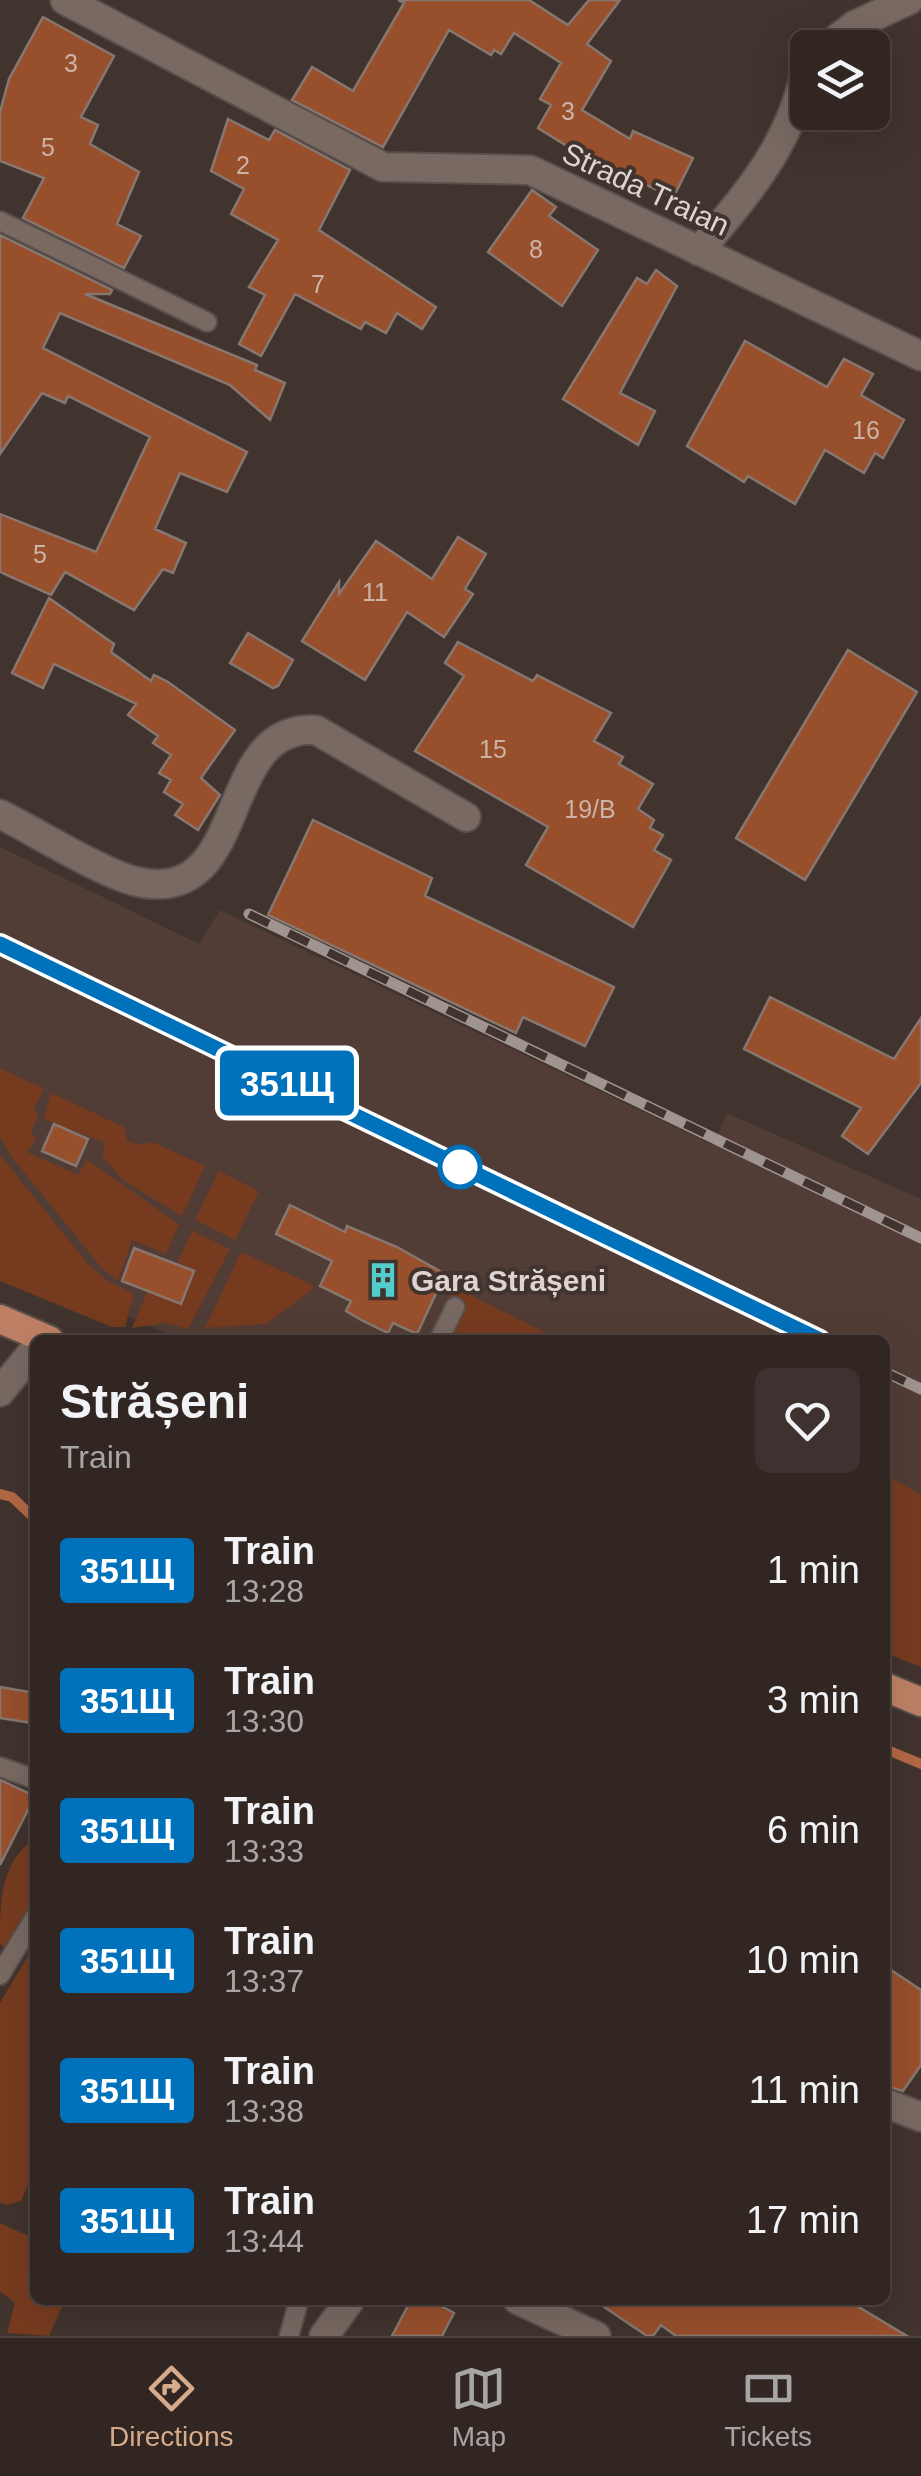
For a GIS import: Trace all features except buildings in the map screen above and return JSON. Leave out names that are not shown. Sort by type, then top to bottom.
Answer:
[{"type":"highway","points":[[0,1319],[30,1335]]},
{"type":"highway","points":[[890,1689],[921,1702]]},
{"type":"street","name":"Strada Traian","points":[[65,0],[383,167],[530,170],[921,356]]},
{"type":"street","points":[[848,30],[909,0]]},
{"type":"street","points":[[698,250],[764,173],[790,120]]},
{"type":"street","points":[[0,814],[134,881],[162,885],[184,879],[204,866],[260,752],[277,735],[294,728],[316,730],[466,817]]},
{"type":"street","points":[[0,1392],[30,1357]]},
{"type":"street","points":[[890,2105],[921,2117]]},
{"type":"street","points":[[324,2336],[346,2305]]},
{"type":"street","points":[[529,2305],[596,2336]]},
{"type":"lane","points":[[0,221],[207,322]]},
{"type":"lane","points":[[441,1335],[455,1307]]},
{"type":"lane","points":[[0,1768],[30,1778]]},
{"type":"lane","points":[[0,1975],[30,1925]]},
{"type":"lane","points":[[289,2336],[298,2305]]},
{"type":"shaded area","points":[[0,847],[199,944],[220,910],[713,1145],[727,1113],[921,1199],[921,1612],[890,1600],[890,1335],[172,1335],[0,1263]]},
{"type":"shaded area","points":[[0,1068],[44,1089],[34,1108],[38,1117],[31,1131],[36,1139],[27,1152],[78,1175],[87,1160],[179,1224],[166,1254],[132,1240],[118,1281],[102,1268],[11,1156],[0,1136]]},
{"type":"shaded area","points":[[51,1093],[124,1127],[127,1141],[138,1145],[152,1142],[205,1166],[182,1216],[124,1181],[102,1156],[105,1143],[44,1119]]},
{"type":"shaded area","points":[[0,1155],[88,1264],[106,1280],[134,1294],[125,1327],[112,1327],[0,1281]]},
{"type":"shaded area","points":[[219,1171],[259,1191],[235,1240],[195,1220]]},
{"type":"shaded area","points":[[192,1231],[230,1249],[188,1329],[166,1323],[132,1328],[147,1292],[182,1304],[194,1271],[177,1264]]},
{"type":"shaded area","points":[[241,1252],[313,1285],[313,1289],[266,1324],[205,1328]]},
{"type":"shaded area","points":[[454,1287],[551,1335],[430,1335]]},
{"type":"shaded area","points":[[890,1477],[921,1495],[921,1667],[890,1655]]},
{"type":"shaded area","points":[[30,1842],[30,1909],[6,1948],[0,1944],[4,1884]]},
{"type":"shaded area","points":[[30,1952],[30,2180],[21,2201],[6,2205],[0,2202],[0,2003]]},
{"type":"shaded area","points":[[0,2223],[30,2237],[30,2305],[63,2305],[49,2336],[7,2333],[15,2303],[0,2291]]},
{"type":"waterway","points":[[0,1494],[12,1497],[30,1514]]},
{"type":"waterway","points":[[890,1751],[921,1764]]},
{"type":"railway","points":[[249,914],[921,1238]]},
{"type":"railway","points":[[0,944],[810,1335]]},
{"type":"railway","points":[[890,1374],[921,1389]]},
{"type":"train","name":"351Щ","points":[[0,944],[810,1335]]},
{"type":"place","name":"Gara Strășeni","points":[[383,1280]]}]
